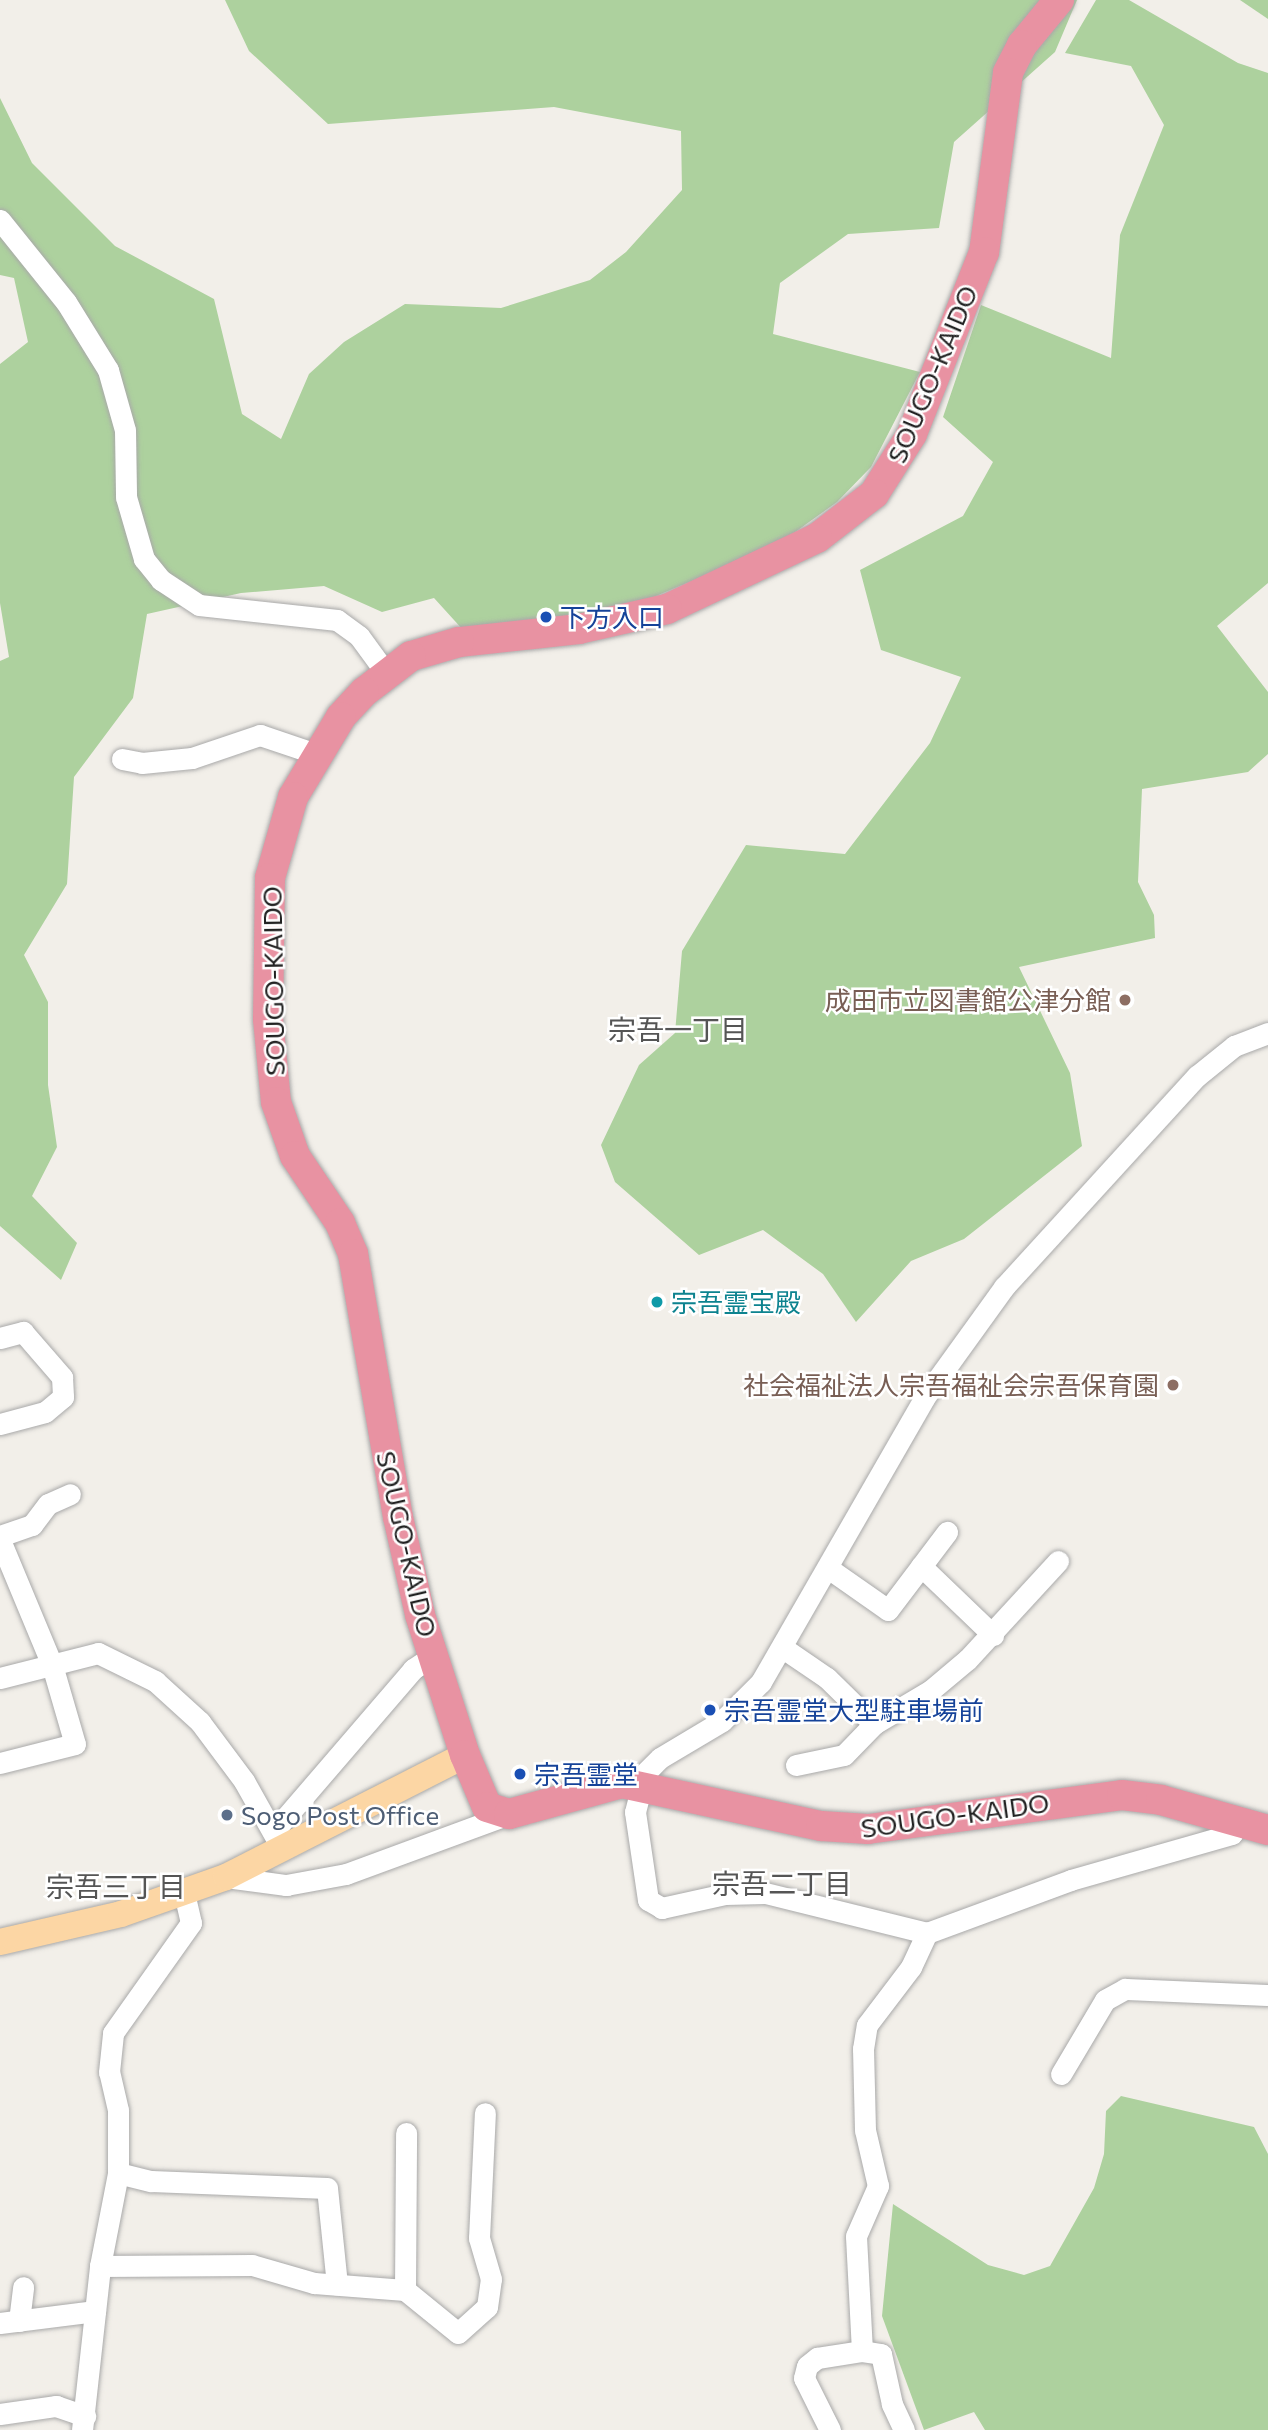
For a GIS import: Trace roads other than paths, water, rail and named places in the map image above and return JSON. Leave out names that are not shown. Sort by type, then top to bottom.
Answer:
[{"type":"highway","name":"SOUGO-KAIDO","points":[[1059,0],[1022,45],[1008,73],[984,252],[912,434],[874,494],[817,538],[667,609],[579,629],[459,642],[411,656],[386,673],[341,717],[316,754],[289,807],[270,878],[268,1019],[276,1102],[295,1156],[340,1223],[353,1254],[397,1517],[433,1656],[465,1755],[487,1807],[509,1814],[608,1783],[639,1784],[845,1829],[1122,1796],[1161,1800],[1268,1830]]},
{"type":"main road","points":[[0,1942],[121,1914],[226,1877],[277,1840],[465,1755]]},
{"type":"street","points":[[0,220],[66,302],[108,369],[125,430],[126,497],[144,559],[161,580],[199,605],[337,620],[359,636],[386,673]]},
{"type":"street","points":[[122,759],[142,764],[192,758],[260,735],[316,754]]},
{"type":"street","points":[[1238,1822],[1232,1834],[1071,1880],[927,1933],[765,1893],[725,1894],[662,1908],[649,1900],[635,1812],[639,1784],[660,1758],[722,1721],[739,1706],[783,1648],[924,1398],[1004,1287],[1197,1076],[1234,1046],[1268,1033]]},
{"type":"street","points":[[0,1338],[23,1332],[62,1377],[63,1397],[45,1412],[0,1424]]},
{"type":"street","points":[[0,1763],[75,1744],[52,1665],[10,1590],[0,1538],[32,1525],[48,1504],[70,1494]]},
{"type":"street","points":[[828,1568],[888,1610],[947,1532]]},
{"type":"street","points":[[796,1765],[844,1755],[874,1724],[931,1690],[993,1635],[1058,1560]]},
{"type":"street","points":[[921,1566],[993,1635]]},
{"type":"street","points":[[783,1648],[827,1678],[874,1724]]},
{"type":"street","points":[[0,1678],[98,1653],[155,1681],[200,1722],[244,1781],[277,1840],[413,1669],[433,1656]]},
{"type":"street","points":[[226,1877],[286,1885],[346,1874],[509,1814]]},
{"type":"street","points":[[0,2414],[56,2406],[84,2423],[100,2266],[118,2173],[118,2110],[109,2072],[113,2033],[191,1923],[184,1893]]},
{"type":"street","points":[[862,2351],[856,2236],[878,2186],[864,2130],[863,2049],[867,2025],[911,1967],[927,1933]]},
{"type":"street","points":[[1061,2074],[1105,2000],[1125,1989],[1268,1995]]},
{"type":"street","points":[[100,2266],[252,2265],[314,2283],[405,2290],[458,2333],[487,2307],[491,2279],[479,2238],[485,2113]]},
{"type":"street","points":[[405,2290],[406,2133]]},
{"type":"street","points":[[118,2173],[151,2181],[327,2188],[337,2284]]},
{"type":"street","points":[[23,2287],[10,2322],[95,2311]]},
{"type":"street","points":[[830,2430],[804,2378],[807,2366],[817,2358],[862,2351],[881,2354],[892,2403],[904,2430]]},
{"type":"place","name":"下方入口","points":[[546,617]]},
{"type":"place","name":"成田市立図書館公津分館","points":[[1125,1000]]},
{"type":"place","name":"宗吾霊宝殿","points":[[657,1302]]},
{"type":"place","name":"社会福祉法人宗吾福祉会宗吾保育園","points":[[1173,1385]]},
{"type":"place","name":"宗吾霊堂大型駐車場前","points":[[710,1710]]},
{"type":"place","name":"宗吾霊堂","points":[[520,1774]]},
{"type":"place","name":"Sogo Post Office","points":[[227,1815]]},
{"type":"district","name":"宗吾一丁目","points":[[678,1029]]},
{"type":"district","name":"宗吾二丁目","points":[[782,1883]]},
{"type":"district","name":"宗吾三丁目","points":[[116,1886]]}]
